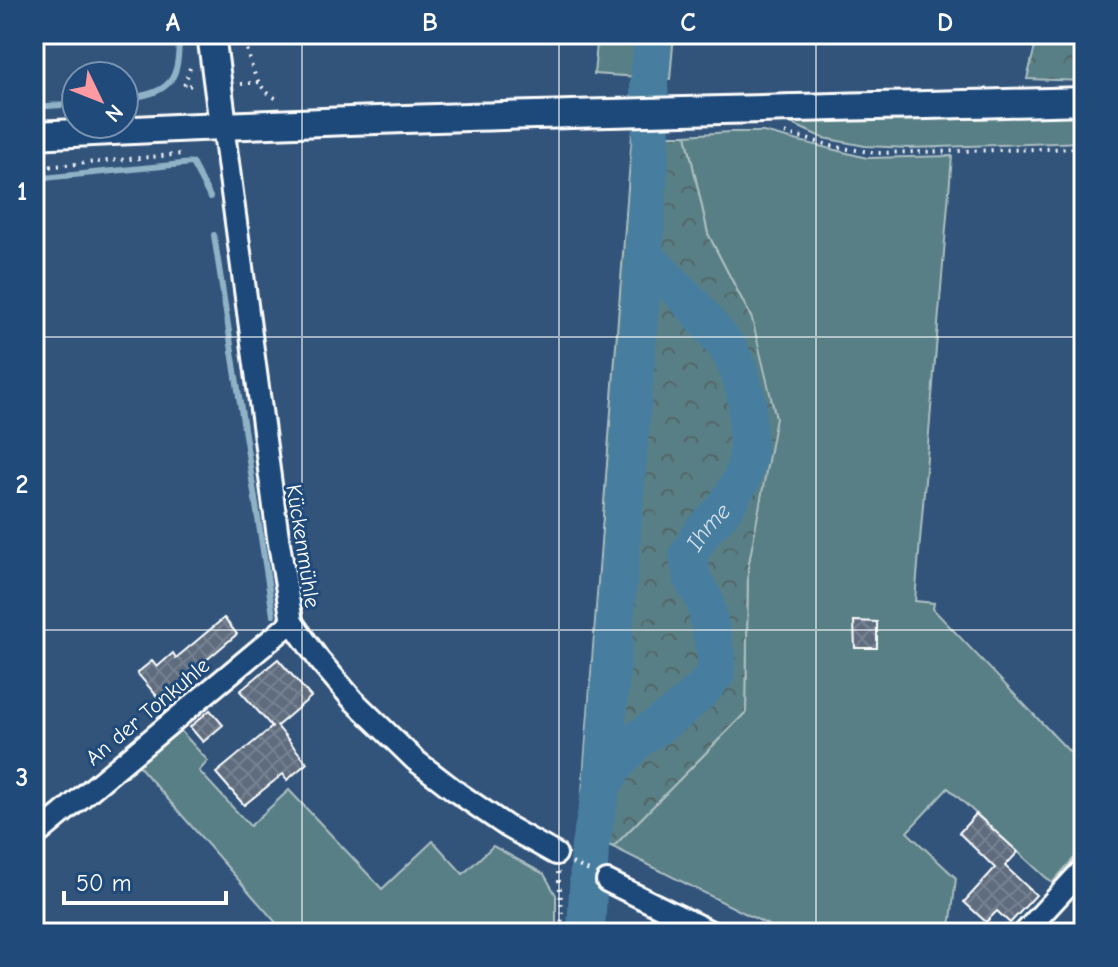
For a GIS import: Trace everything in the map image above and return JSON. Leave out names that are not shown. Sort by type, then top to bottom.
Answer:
[{"type":"main road","points":[[211,34],[224,138]]},
{"type":"main road","points":[[34,135],[224,138],[615,112],[1084,101]]},
{"type":"street","name":"Kückenmühle","points":[[224,138],[292,622],[353,700],[415,760],[508,827],[556,854]]},
{"type":"street","name":"An der Tonkuhle","points":[[34,837],[292,622]]},
{"type":"street","points":[[1024,933],[1084,868]]},
{"type":"street","points":[[607,881],[713,933]]},
{"type":"path","points":[[244,34],[248,55],[259,82],[268,95],[283,100]]},
{"type":"path","points":[[778,131],[836,147],[876,153],[1084,148]]},
{"type":"path","points":[[34,168],[147,156],[224,138]]},
{"type":"path","points":[[556,854],[562,909],[561,933]]},
{"type":"green space","points":[[598,34],[674,34],[670,79],[594,74]]},
{"type":"green space","points":[[1038,34],[1084,34],[1084,81],[1027,79]]},
{"type":"green space","points":[[1084,113],[1084,142],[909,148],[865,146],[823,138],[784,120]]},
{"type":"green space","points":[[763,132],[867,158],[952,156],[915,601],[934,603],[933,609],[1084,767],[1084,847],[1052,883],[948,788],[907,832],[956,878],[951,920],[946,933],[784,933],[613,847],[746,712],[748,568],[757,513],[752,319],[708,234],[686,135]]},
{"type":"green space","points":[[632,135],[686,135],[708,234],[752,319],[776,418],[748,568],[746,712],[613,847],[579,832]]},
{"type":"green space","points":[[179,729],[208,761],[199,771],[250,826],[289,790],[382,889],[433,841],[463,874],[493,846],[544,874],[556,895],[556,933],[285,933],[138,765]]},
{"type":"building","points":[[224,618],[237,634],[162,702],[137,673],[152,661],[157,667],[173,653],[176,658]]},
{"type":"building","points":[[854,621],[877,622],[877,648],[855,648]]},
{"type":"building","points":[[278,659],[311,697],[277,726],[307,763],[287,780],[283,774],[244,805],[216,773],[272,727],[240,691]]},
{"type":"building","points":[[210,710],[223,725],[203,742],[190,727]]},
{"type":"building","points":[[976,814],[1018,852],[1005,866],[1036,895],[1010,923],[997,911],[986,922],[964,902],[995,868],[959,833]]},
{"type":"waterway","points":[[140,96],[153,93],[170,82],[177,63],[179,34]]},
{"type":"waterway","name":"Ihme","points":[[586,933],[590,846],[602,786],[638,739],[676,713],[716,673],[716,656],[705,601],[692,578],[688,555],[702,532],[724,509],[741,480],[748,457],[747,401],[739,371],[728,348],[693,305],[644,255],[653,34]]},
{"type":"waterway","points":[[34,107],[60,105]]},
{"type":"waterway","points":[[34,179],[192,163],[210,197]]},
{"type":"waterway","points":[[214,235],[273,615]]},
{"type":"waterway","name":"Ihme","points":[[602,786],[644,255]]}]
